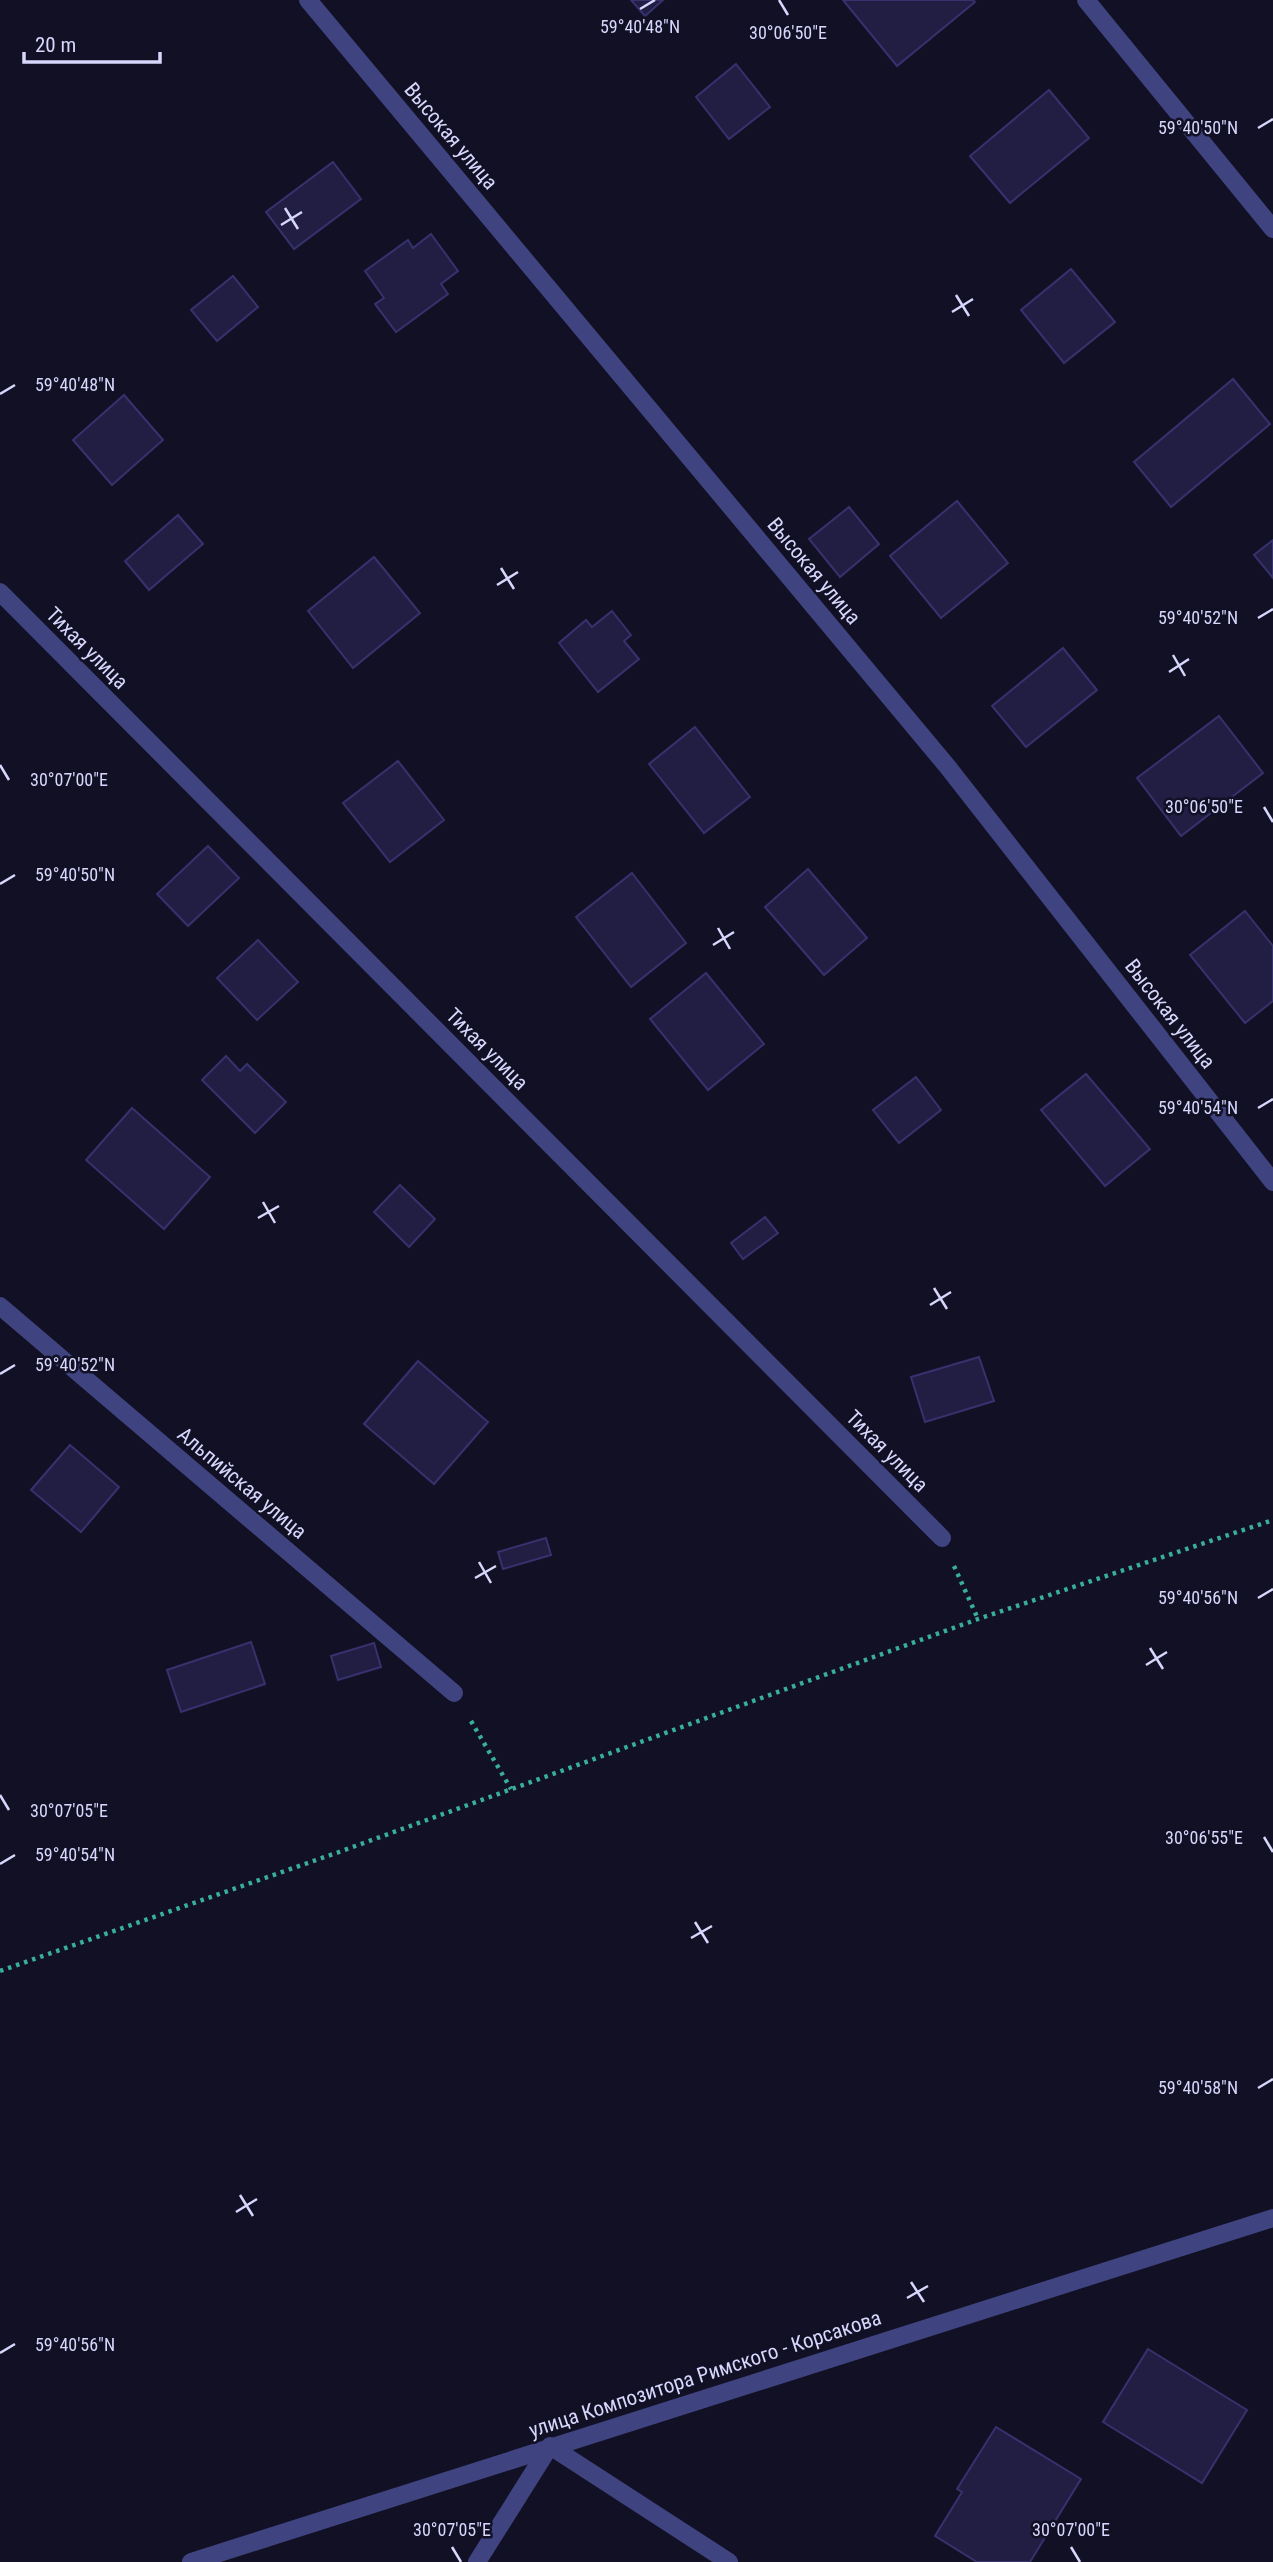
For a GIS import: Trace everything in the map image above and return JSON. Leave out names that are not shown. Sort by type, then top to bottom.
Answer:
[{"type":"street","name":"Высокая улица","points":[[308,0],[947,766],[1273,1182]]},
{"type":"street","points":[[1086,0],[1273,229]]},
{"type":"street","name":"Тихая улица","points":[[0,593],[942,1538]]},
{"type":"street","name":"Альпийская улица","points":[[0,1306],[454,1693]]},
{"type":"street","name":"улица Композитора Римского - Корсакова","points":[[191,2562],[1273,2218]]},
{"type":"street","points":[[477,2562],[550,2446],[729,2562]]},
{"type":"path","points":[[0,1971],[978,1619],[1273,1520]]},
{"type":"path","points":[[942,1538],[978,1619]]},
{"type":"path","points":[[454,1693],[511,1789]]},
{"type":"building","points":[[631,0],[663,0],[645,16]]},
{"type":"building","points":[[843,0],[973,0],[975,2],[897,66]]},
{"type":"building","points":[[736,64],[770,107],[729,139],[696,97]]},
{"type":"building","points":[[1049,90],[1089,138],[1010,203],[970,156]]},
{"type":"building","points":[[333,162],[361,199],[294,249],[266,212]]},
{"type":"building","points":[[431,234],[458,271],[441,284],[448,294],[396,332],[375,304],[384,298],[365,271],[408,240],[413,248]]},
{"type":"building","points":[[1071,269],[1115,322],[1064,363],[1021,310]]},
{"type":"building","points":[[233,276],[258,307],[217,341],[191,310]]},
{"type":"building","points":[[1233,379],[1270,424],[1171,507],[1134,462]]},
{"type":"building","points":[[124,395],[163,440],[112,485],[73,440]]},
{"type":"building","points":[[957,501],[1008,563],[941,618],[890,556]]},
{"type":"building","points":[[849,507],[879,544],[840,577],[809,539]]},
{"type":"building","points":[[178,515],[203,544],[149,590],[125,561]]},
{"type":"building","points":[[1273,540],[1273,578],[1254,555]]},
{"type":"building","points":[[374,557],[420,613],[353,668],[308,611]]},
{"type":"building","points":[[612,611],[631,635],[624,641],[639,659],[598,692],[559,643],[586,620],[592,627]]},
{"type":"building","points":[[1063,648],[1097,690],[1026,747],[992,706]]},
{"type":"building","points":[[1219,716],[1263,773],[1181,836],[1137,778]]},
{"type":"building","points":[[695,727],[750,797],[704,833],[649,764]]},
{"type":"building","points":[[398,761],[444,820],[390,862],[343,803]]},
{"type":"building","points":[[208,846],[239,878],[188,926],[157,894]]},
{"type":"building","points":[[808,869],[867,938],[824,975],[765,907]]},
{"type":"building","points":[[632,873],[686,943],[631,987],[576,917]]},
{"type":"building","points":[[1245,911],[1273,946],[1273,1001],[1245,1023],[1190,955]]},
{"type":"building","points":[[258,940],[298,982],[257,1020],[217,978]]},
{"type":"building","points":[[706,973],[764,1044],[708,1090],[650,1019]]},
{"type":"building","points":[[226,1056],[240,1071],[247,1064],[286,1102],[255,1133],[202,1080]]},
{"type":"building","points":[[1086,1074],[1150,1149],[1105,1186],[1041,1110]]},
{"type":"building","points":[[916,1077],[941,1110],[899,1143],[873,1110]]},
{"type":"building","points":[[132,1108],[210,1177],[164,1229],[86,1160]]},
{"type":"building","points":[[400,1185],[435,1219],[409,1247],[374,1212]]},
{"type":"building","points":[[765,1217],[778,1233],[743,1259],[731,1243]]},
{"type":"building","points":[[979,1357],[994,1401],[925,1422],[911,1377]]},
{"type":"building","points":[[418,1361],[488,1422],[434,1484],[364,1424]]},
{"type":"building","points":[[70,1445],[119,1487],[81,1532],[31,1490]]},
{"type":"building","points":[[546,1538],[551,1555],[503,1569],[498,1552]]},
{"type":"building","points":[[251,1642],[265,1684],[181,1712],[167,1670]]},
{"type":"building","points":[[374,1643],[381,1667],[338,1680],[331,1656]]},
{"type":"building","points":[[1148,2349],[1247,2410],[1202,2483],[1103,2422]]},
{"type":"building","points":[[996,2427],[1081,2479],[1030,2562],[977,2562],[935,2536],[962,2492],[957,2489]]}]
